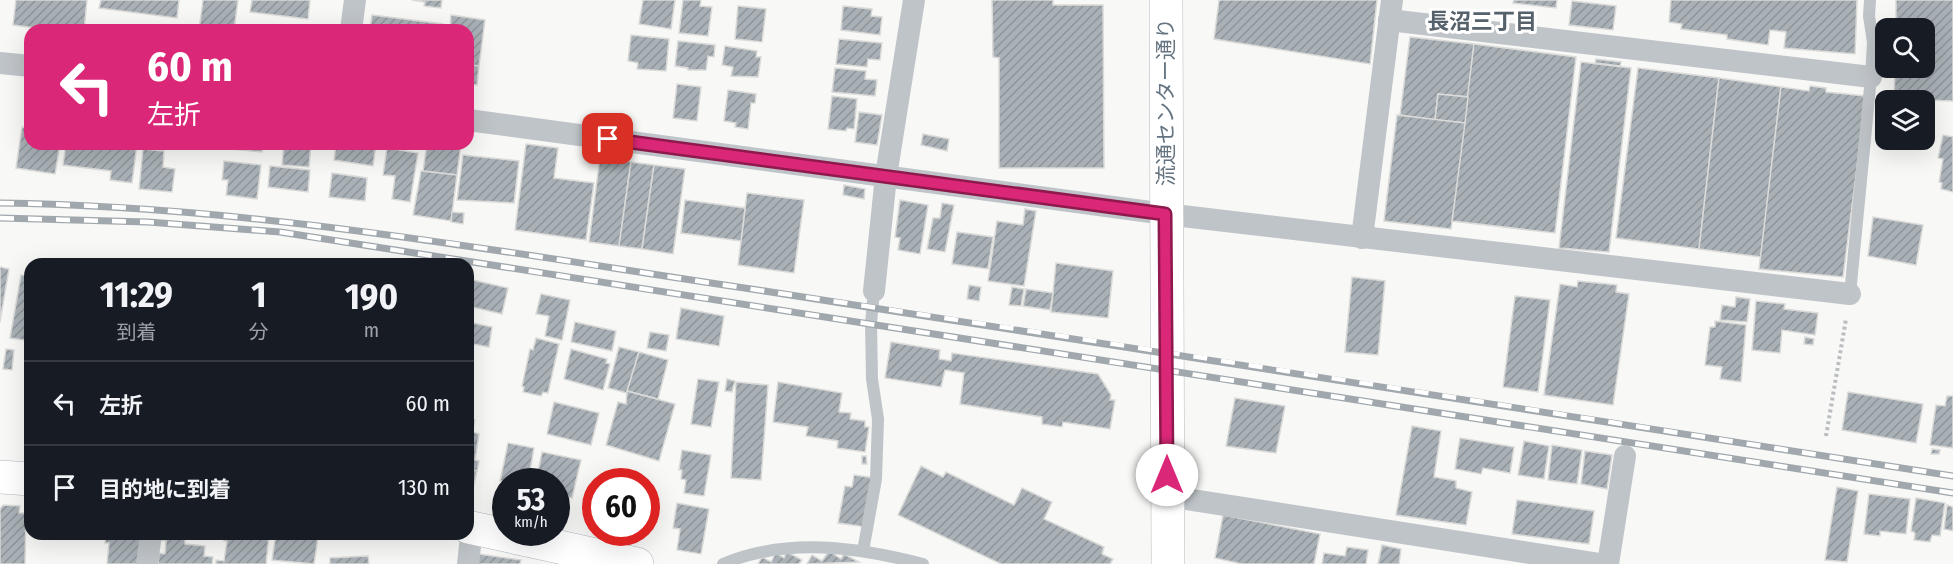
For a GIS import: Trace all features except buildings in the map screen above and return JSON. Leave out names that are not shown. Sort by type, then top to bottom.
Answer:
[{"type":"main road","name":"流通センター通り","points":[[1166,0],[1168,564]]},
{"type":"main road","points":[[0,477],[24,479]]},
{"type":"main road","points":[[474,528],[637,564]]},
{"type":"street","points":[[352,24],[355,0]]},
{"type":"street","points":[[874,291],[886,176],[914,0]]},
{"type":"street","points":[[1362,238],[1391,10],[1871,77]]},
{"type":"street","points":[[0,63],[24,65]]},
{"type":"street","points":[[474,121],[1165,214],[1850,294]]},
{"type":"street","points":[[1608,564],[1625,456]]},
{"type":"street","points":[[1167,496],[1600,564]]},
{"type":"street","points":[[147,564],[150,540]]},
{"type":"street","points":[[468,564],[469,540]]},
{"type":"lane","points":[[1850,294],[1871,77],[1873,42],[1869,16],[1870,0]]},
{"type":"lane","points":[[863,551],[876,479],[878,431],[871,334],[874,291]]},
{"type":"lane","points":[[723,564],[765,549],[824,547],[863,551],[922,564]]},
{"type":"path","points":[[1826,436],[1850,294]]},
{"type":"railway","points":[[0,203],[95,206],[191,213],[285,222],[475,247],[1057,335],[1953,476]]},
{"type":"railway","points":[[0,218],[148,222],[280,232],[447,258]]},
{"type":"railway","points":[[474,262],[1953,493]]},
{"type":"district","name":"長沼三丁目","points":[[1482,21]]},
{"type":"route","points":[[608,139],[1165,214],[1168,369],[1167,475]]}]
